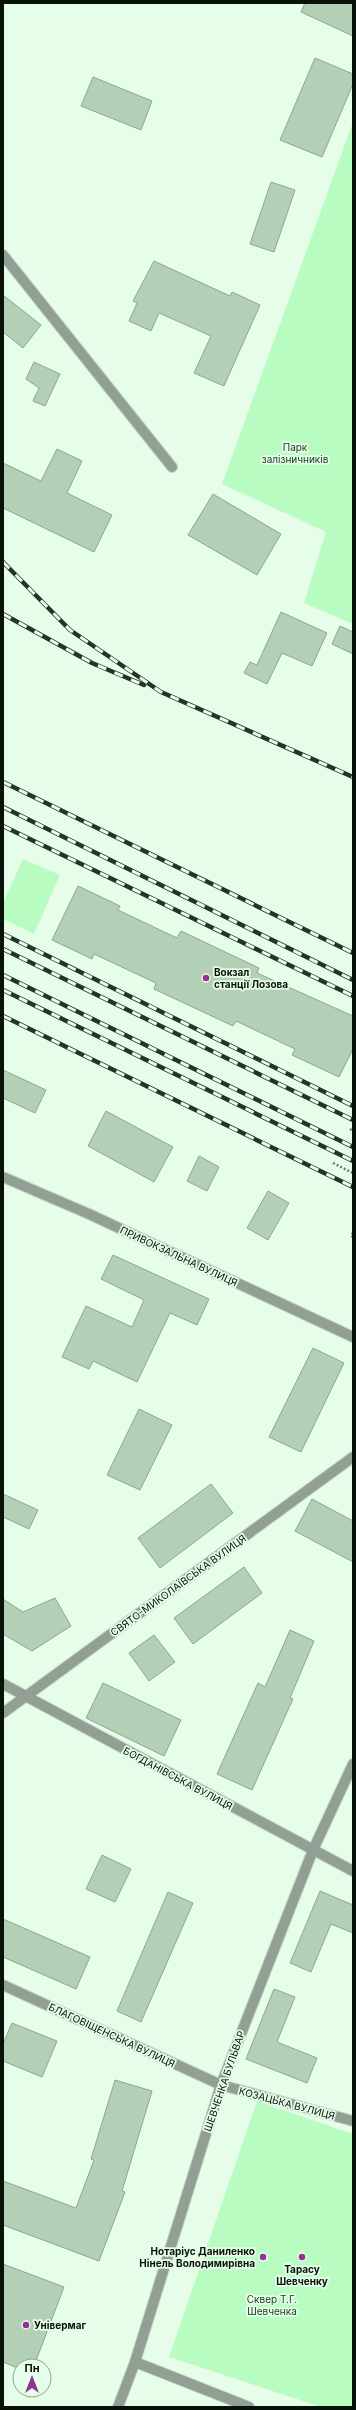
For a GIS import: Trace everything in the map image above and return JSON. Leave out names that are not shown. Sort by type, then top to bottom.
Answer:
[{"type":"street","points":[[3,255],[172,467]]},
{"type":"street","name":"ПРИВОКЗАЛЬНА ВУЛИЦЯ","points":[[3,1177],[89,1214],[353,1337]]},
{"type":"street","name":"СВЯТО-МИКОЛАЇВСЬКА ВУЛИЦЯ","points":[[3,1713],[353,1457]]},
{"type":"street","name":"БОГДАНІВСЬКА ВУЛИЦЯ","points":[[3,1684],[353,1871]]},
{"type":"street","name":"ШЕВЧЕНКА БУЛЬВАР","points":[[118,2407],[135,2362],[221,2085],[313,1850],[353,1764]]},
{"type":"street","name":"БЛАГОВІЩЕНСЬКА ВУЛИЦЯ","points":[[3,1985],[221,2085]]},
{"type":"street","name":"КОЗАЦЬКА ВУЛИЦЯ","points":[[221,2085],[353,2121]]},
{"type":"street","points":[[135,2362],[249,2407]]},
{"type":"path","points":[[333,1163],[353,1173]]},
{"type":"path","points":[[352,1237],[353,1233]]},
{"type":"green space","name":"Парк залізничників","points":[[353,122],[353,624],[304,603],[326,532],[222,484]]},
{"type":"green space","points":[[23,859],[60,875],[34,934],[3,919],[3,903]]},
{"type":"green space","name":"Сквер Т.Г. Шевченка","points":[[257,2101],[353,2134],[353,2407],[321,2407],[169,2357]]},
{"type":"building","points":[[305,3],[353,3],[353,36],[301,12]]},
{"type":"building","points":[[315,58],[353,74],[353,84],[322,157],[280,140]]},
{"type":"building","points":[[93,77],[152,101],[141,130],[81,106]]},
{"type":"building","points":[[271,182],[295,190],[274,252],[250,244]]},
{"type":"building","points":[[154,261],[230,296],[232,292],[260,305],[224,386],[194,373],[211,336],[159,313],[151,331],[129,321],[137,303],[133,301]]},
{"type":"building","points":[[3,295],[41,325],[23,348],[3,332]]},
{"type":"building","points":[[34,362],[60,374],[45,406],[33,401],[39,388],[26,379]]},
{"type":"building","points":[[57,449],[82,461],[67,493],[112,515],[94,552],[3,508],[3,463],[41,481]]},
{"type":"building","points":[[213,494],[281,534],[257,575],[188,535]]},
{"type":"building","points":[[281,612],[327,633],[312,666],[282,653],[267,684],[244,673],[250,662],[257,665]]},
{"type":"building","points":[[340,626],[353,632],[353,654],[332,644]]},
{"type":"building","name":"Вокзал станції Лозова","points":[[78,886],[120,906],[118,910],[177,938],[181,931],[259,968],[257,973],[353,1016],[353,1049],[339,1077],[292,1055],[295,1049],[236,1021],[233,1026],[154,989],[156,983],[94,954],[92,959],[52,940]]},
{"type":"building","points":[[3,1070],[46,1090],[35,1113],[3,1098]]},
{"type":"building","points":[[106,1111],[173,1147],[154,1182],[88,1146]]},
{"type":"building","points":[[199,1156],[219,1167],[207,1191],[187,1181]]},
{"type":"building","points":[[268,1191],[289,1203],[268,1240],[247,1228]]},
{"type":"building","points":[[113,1255],[209,1299],[197,1325],[170,1313],[137,1382],[93,1361],[89,1369],[62,1357],[86,1306],[132,1327],[144,1300],[101,1279]]},
{"type":"building","points":[[313,1348],[344,1363],[301,1452],[269,1437]]},
{"type":"building","points":[[139,1409],[172,1425],[140,1490],[107,1475]]},
{"type":"building","points":[[211,1484],[233,1513],[160,1568],[138,1538]]},
{"type":"building","points":[[3,1494],[38,1510],[29,1529],[3,1517]]},
{"type":"building","points":[[312,1499],[353,1521],[353,1562],[295,1531]]},
{"type":"building","points":[[244,1567],[262,1593],[193,1644],[174,1618]]},
{"type":"building","points":[[55,1598],[71,1626],[32,1651],[3,1634],[3,1599],[23,1612]]},
{"type":"building","points":[[290,1630],[314,1641],[290,1698],[293,1699],[252,1790],[217,1774],[258,1683],[265,1687]]},
{"type":"building","points":[[154,1635],[175,1662],[149,1681],[129,1653]]},
{"type":"building","points":[[103,1683],[181,1720],[164,1756],[86,1718]]},
{"type":"building","points":[[102,1855],[131,1869],[115,1902],[86,1889]]},
{"type":"building","points":[[320,1891],[353,1905],[353,1933],[331,1924],[311,1972],[290,1963]]},
{"type":"building","points":[[168,1892],[193,1903],[141,2022],[117,2011]]},
{"type":"building","points":[[3,1919],[90,1957],[76,1989],[3,1957]]},
{"type":"building","points":[[274,1989],[295,1997],[277,2042],[317,2058],[307,2083],[246,2059]]},
{"type":"building","points":[[12,2023],[57,2041],[42,2077],[3,2061],[3,2044]]},
{"type":"building","points":[[115,2080],[152,2091],[122,2191],[125,2192],[99,2261],[3,2225],[3,2181],[76,2208],[94,2160],[91,2159]]},
{"type":"building","name":"Універмаг","points":[[3,2264],[64,2287],[37,2358],[12,2358],[12,2366],[3,2362]]},
{"type":"railway","points":[[3,562],[70,630],[161,692],[353,777]]},
{"type":"railway","points":[[3,614],[92,663],[144,685]]},
{"type":"railway","points":[[3,782],[353,953]]},
{"type":"railway","points":[[3,807],[353,980]]},
{"type":"railway","points":[[3,826],[353,996]]},
{"type":"railway","points":[[3,934],[353,1106]]},
{"type":"railway","points":[[3,949],[353,1120]]},
{"type":"railway","points":[[3,975],[353,1147]]},
{"type":"railway","points":[[3,990],[353,1161]]},
{"type":"railway","points":[[3,1016],[353,1187]]},
{"type":"place","name":"Вокзал станції Лозова","points":[[206,978]]},
{"type":"place","name":"Нотаріус Даниленко Нінель Володимирівна","points":[[263,2257]]},
{"type":"place","name":"Тарасу Шевченку","points":[[302,2257]]},
{"type":"place","name":"Універмаг","points":[[26,2325]]}]
